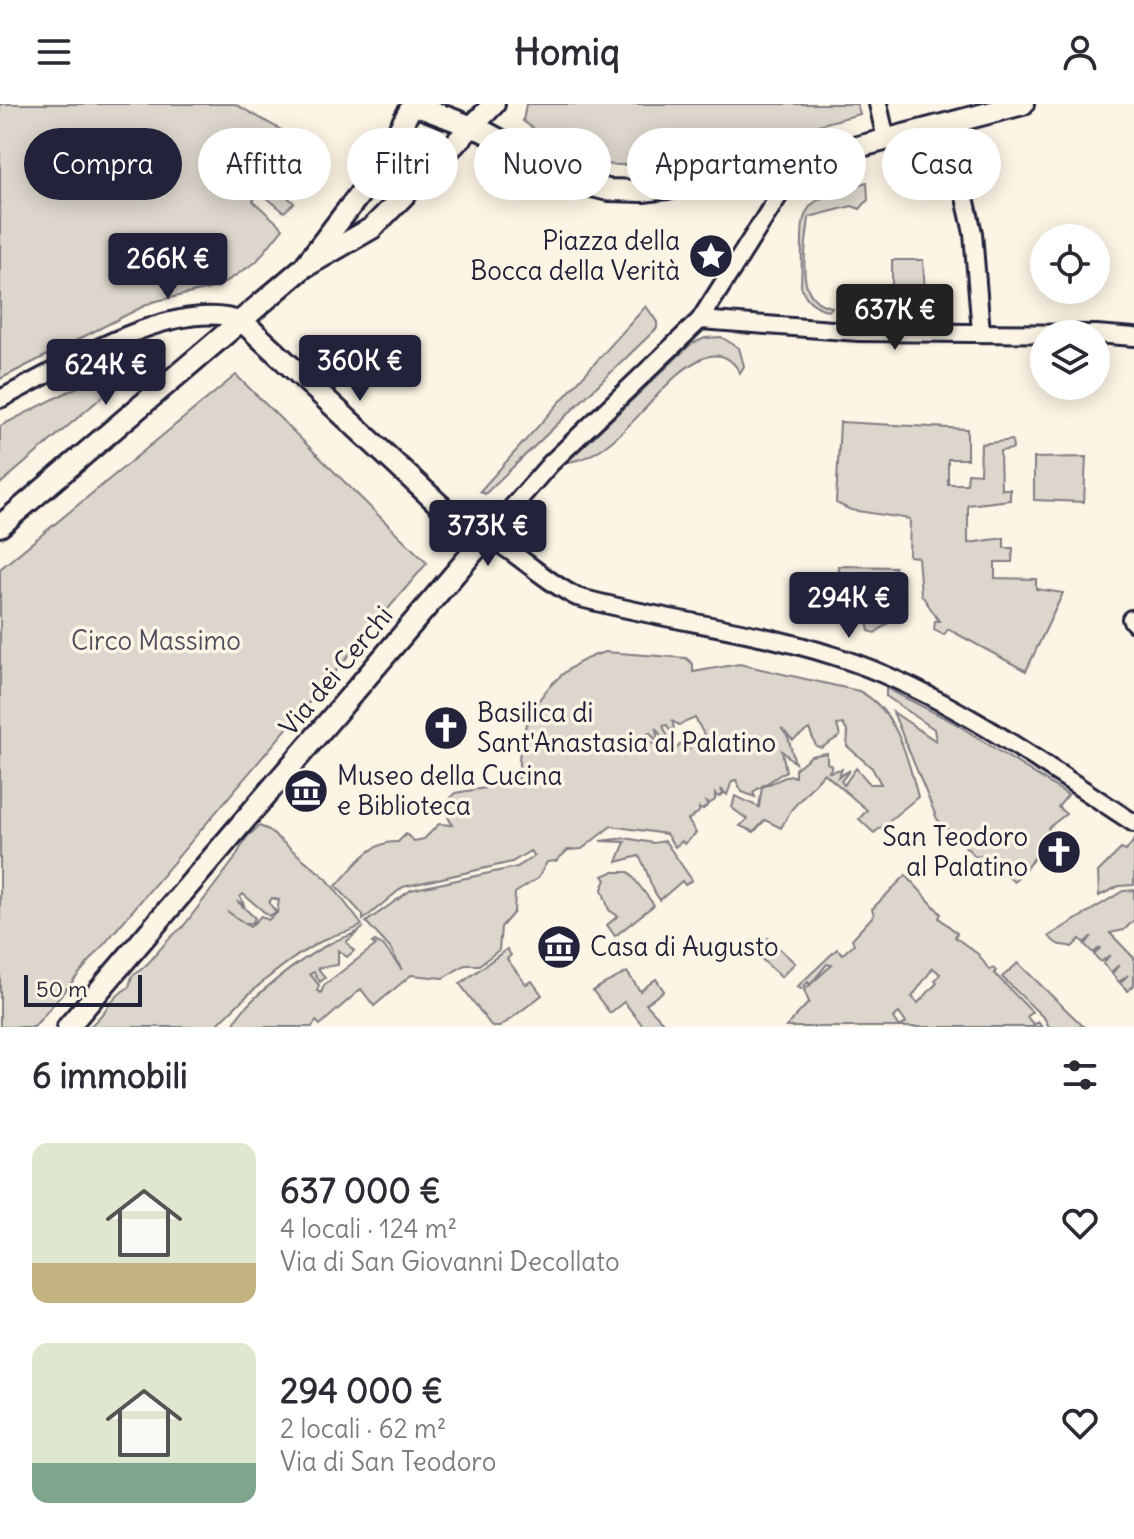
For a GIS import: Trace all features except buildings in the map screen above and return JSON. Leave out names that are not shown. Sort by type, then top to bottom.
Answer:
[{"type":"main road","points":[[0,526],[304,267],[364,192],[413,104],[472,127],[567,178],[608,190],[627,190]]},
{"type":"main road","points":[[304,267],[341,249],[372,228],[494,104]]},
{"type":"main road","points":[[926,128],[1023,104]]},
{"type":"main road","points":[[242,321],[445,510],[487,536]]},
{"type":"main road","name":"Via dei Cerchi","points":[[68,1027],[487,536]]},
{"type":"street","points":[[878,104],[883,128]]},
{"type":"street","points":[[948,122],[973,233],[981,332]]},
{"type":"street","points":[[696,325],[776,200]]},
{"type":"street","points":[[0,399],[155,326],[204,315],[242,321]]},
{"type":"street","points":[[696,325],[859,332],[1030,333]]},
{"type":"street","name":"Via dei Cerchi","points":[[487,536],[550,464],[696,325]]},
{"type":"street","points":[[1110,335],[1134,337]]},
{"type":"street","points":[[487,536],[517,554],[554,585],[577,597],[809,649],[876,671],[960,715],[1134,823]]},
{"type":"green space","points":[[0,104],[235,104],[278,128],[198,128],[198,200],[254,200],[283,228],[256,262],[218,287],[152,302],[0,379]]},
{"type":"green space","points":[[526,104],[857,104],[860,114],[805,128],[627,128],[627,165],[622,165],[611,164],[611,128],[533,128],[523,121]]},
{"type":"green space","points":[[866,182],[868,200],[860,209],[852,206],[809,217],[804,271],[806,284],[819,303],[832,307],[829,311],[811,302],[801,286],[806,213],[819,200],[866,200]]},
{"type":"green space","points":[[270,200],[291,200],[294,203],[284,212]]},
{"type":"green space","points":[[892,260],[923,260],[925,293],[892,294]]},
{"type":"green space","points":[[646,306],[657,322],[657,328],[485,494],[480,491]]},
{"type":"green space","points":[[721,337],[739,348],[744,366],[740,373],[723,357],[699,360],[683,370],[604,447],[586,457],[567,462],[691,344],[705,338]]},
{"type":"green space","points":[[107,372],[114,384],[109,391],[0,484],[0,426]]},
{"type":"green space","name":"Circo Massimo","points":[[236,375],[427,563],[34,1027],[0,1027],[0,569]]},
{"type":"green space","points":[[840,422],[967,429],[967,459],[948,459],[948,484],[967,484],[968,473],[980,474],[981,444],[1012,440],[1013,449],[1000,451],[1001,489],[1010,489],[1010,500],[968,505],[968,543],[1004,538],[1004,548],[1013,548],[1012,562],[995,562],[995,578],[1036,579],[1036,589],[1063,593],[1026,671],[948,629],[944,635],[934,630],[935,621],[939,621],[921,594],[918,557],[909,556],[910,519],[851,510],[836,503]]},
{"type":"green space","points":[[1086,457],[1084,502],[1034,500],[1034,458]]},
{"type":"green space","points":[[838,566],[895,567],[894,579],[889,580],[896,598],[881,605],[891,621],[875,633],[869,631],[865,613],[848,616]]},
{"type":"green space","points":[[605,652],[686,658],[693,664],[693,672],[739,664],[859,691],[872,699],[892,723],[905,752],[918,797],[874,833],[859,819],[867,810],[824,773],[791,810],[781,828],[765,820],[754,832],[740,826],[747,819],[732,808],[735,796],[759,807],[762,787],[790,775],[795,777],[795,769],[811,756],[827,753],[827,763],[832,766],[829,772],[842,769],[838,777],[850,770],[841,781],[844,785],[856,768],[870,784],[881,784],[872,768],[847,746],[848,733],[843,724],[837,725],[840,736],[821,748],[816,746],[809,729],[793,740],[781,728],[788,737],[795,763],[782,751],[786,771],[753,792],[755,797],[742,792],[736,780],[732,781],[727,795],[721,789],[723,794],[718,797],[715,794],[715,800],[709,804],[706,802],[707,806],[702,810],[699,808],[699,812],[688,820],[696,833],[684,844],[682,841],[675,847],[666,834],[611,826],[582,849],[568,850],[556,861],[547,862],[538,878],[515,893],[514,912],[501,927],[499,950],[479,965],[465,965],[443,978],[411,975],[374,1006],[361,989],[320,1025],[316,1021],[312,1027],[233,1027],[248,1005],[291,968],[364,927],[346,942],[354,951],[347,957],[338,950],[338,965],[318,968],[325,978],[320,982],[314,972],[310,974],[319,985],[317,991],[321,993],[324,985],[376,945],[372,943],[375,941],[383,945],[402,970],[390,948],[366,922],[411,890],[517,867],[535,856],[530,851],[512,862],[403,887],[363,920],[363,915],[336,886],[379,845],[398,842],[406,834],[414,841],[424,839],[439,824],[452,825],[443,806],[455,793],[515,783],[520,776],[522,736],[529,717],[553,683],[586,659]],"holes":[[[695,718],[707,740],[695,735],[698,742],[688,740],[689,749],[681,744],[676,749],[671,745],[666,749],[668,756],[660,746],[651,743],[647,734],[650,733],[658,742],[656,728],[666,744],[670,741],[663,726],[667,725],[670,731],[674,728],[672,721],[679,725]]]},
{"type":"green space","points":[[886,688],[953,722],[1068,795],[1058,807],[1066,814],[1048,828],[1053,836],[1014,882],[984,855],[975,856],[937,819],[893,712],[936,741],[934,729],[886,696]]},
{"type":"green space","points":[[259,826],[267,829],[327,879],[362,925],[312,946],[282,966],[215,1027],[89,1027],[129,987],[132,976],[147,965],[182,928],[234,860],[246,838]],"holes":[[[243,894],[269,916],[276,912],[269,903],[272,898],[279,900],[277,913],[268,920],[261,916],[250,927],[244,923],[252,923],[255,918],[237,901],[244,905],[240,897]]]},
{"type":"green space","points":[[625,838],[653,843],[665,841],[692,880],[685,885],[682,881],[660,900],[639,856],[617,862],[625,842],[600,841]]},
{"type":"green space","points":[[1134,840],[1134,885],[1119,886],[1099,896],[1098,872],[1121,849],[1126,851]]},
{"type":"green space","points":[[612,872],[629,872],[654,905],[615,936],[607,925],[618,916],[609,910],[602,889],[606,880],[603,876]]},
{"type":"green space","points":[[906,875],[941,914],[939,918],[957,933],[955,937],[979,955],[989,970],[993,968],[996,971],[994,973],[1032,1012],[1027,1017],[1034,1025],[1038,1022],[1042,1027],[899,1027],[786,1027],[809,1002],[804,990],[810,985],[808,982],[801,989],[797,987],[837,949],[843,954],[854,944],[852,939],[874,915],[872,909]],"holes":[[[827,964],[832,965],[811,984]],[[933,968],[940,974],[935,981],[937,983],[918,1003],[912,997]],[[899,1013],[906,1023],[899,1027],[893,1018]]]},
{"type":"green space","points":[[1134,890],[1134,920],[1124,930],[1110,933],[1134,958],[1134,985],[1128,991],[1120,983],[1128,975],[1119,982],[1112,974],[1119,965],[1111,972],[1103,964],[1110,955],[1101,962],[1094,955],[1101,947],[1093,953],[1085,945],[1092,936],[1084,943],[1080,939],[1072,947],[1059,945],[1049,936],[1123,891]]},
{"type":"green space","points":[[768,938],[795,963],[781,977],[755,953]]},
{"type":"green space","points":[[507,949],[511,955],[507,959],[526,984],[532,981],[542,995],[500,1027],[492,1027],[460,984]]},
{"type":"green space","points":[[1018,963],[1084,1027],[1049,1027],[1045,1019],[1002,977]]},
{"type":"green space","points":[[627,972],[640,991],[656,979],[664,991],[646,1004],[662,1021],[657,1027],[644,1027],[624,1002],[610,1013],[593,991]]},
{"type":"place","name":"Piazza della Bocca della Verità","points":[[711,256]]},
{"type":"place","name":"Basilica di Sant'Anastasia al Palatino","points":[[446,728]]},
{"type":"place","name":"Museo della Cucina e Biblioteca","points":[[306,791]]},
{"type":"place","name":"San Teodoro al Palatino","points":[[1059,852]]},
{"type":"place","name":"Casa di Augusto","points":[[559,947]]}]
